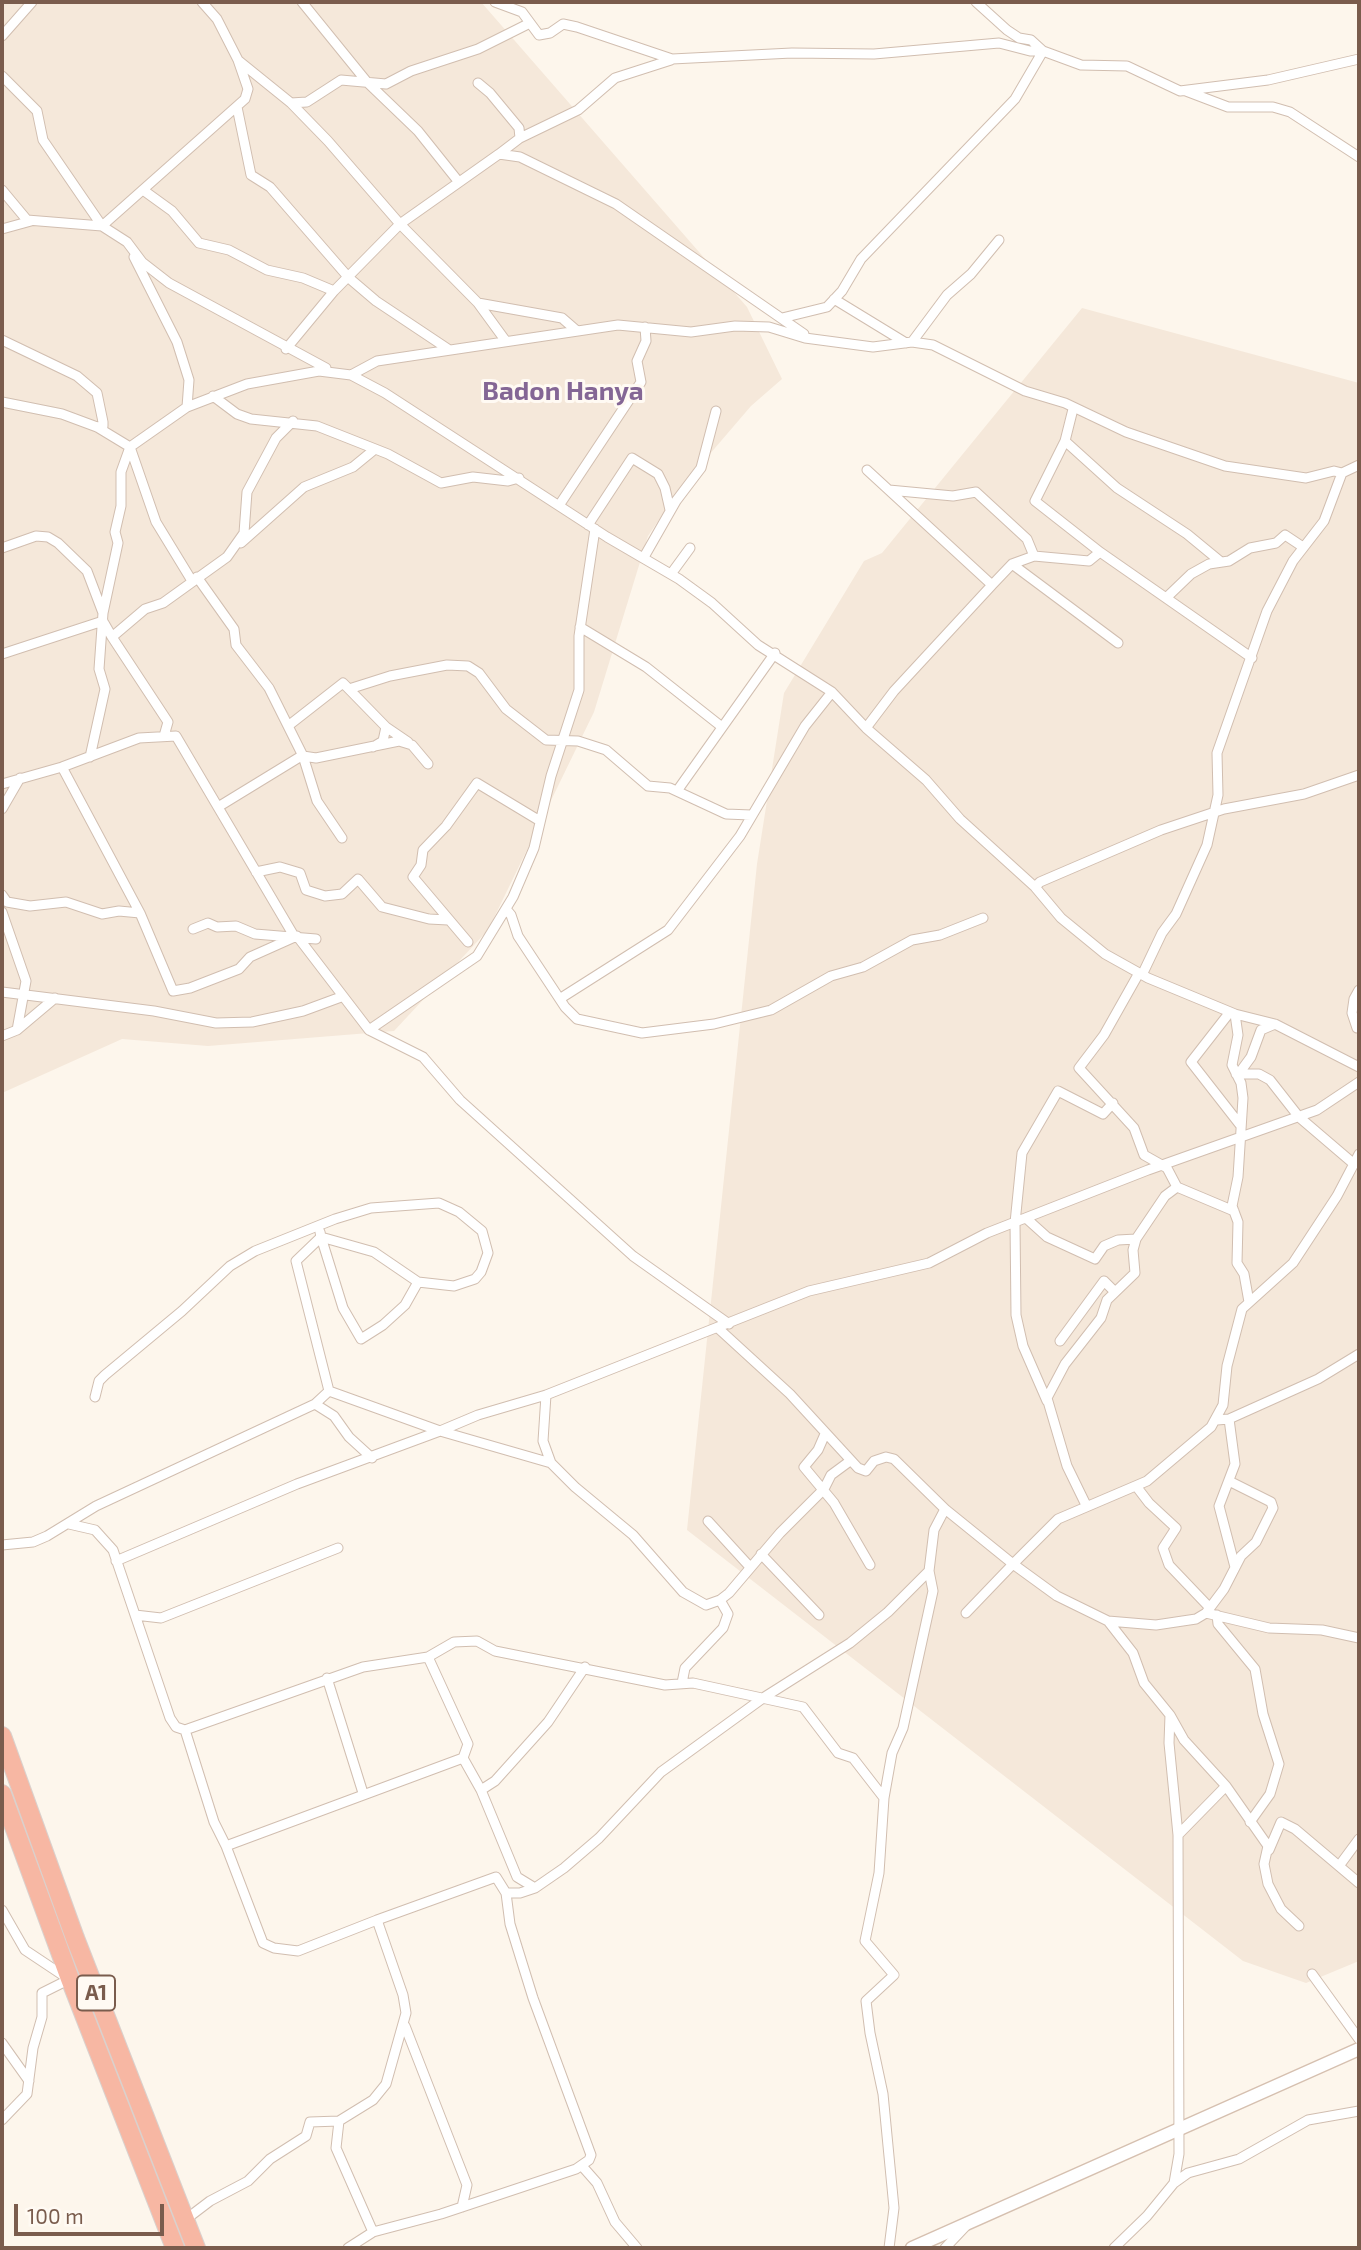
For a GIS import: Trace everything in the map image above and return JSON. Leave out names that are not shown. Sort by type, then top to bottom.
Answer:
[{"type":"highway","name":"A1","points":[[2,1736],[75,1938],[196,2248]]},
{"type":"highway","name":"A1","points":[[2,1794],[70,1979],[175,2248]]},
{"type":"main road","points":[[912,2248],[1359,2049]]},
{"type":"street","points":[[2,36],[32,2]]},
{"type":"street","points":[[2,229],[31,221],[102,226],[245,99],[248,89],[238,60],[217,19],[202,2]]},
{"type":"street","points":[[302,2],[367,82],[418,131],[457,181]]},
{"type":"street","points":[[495,2],[522,12],[539,35],[550,33],[563,24],[672,60]]},
{"type":"street","points":[[975,2],[1007,30],[1019,38],[1031,40],[1043,51]]},
{"type":"street","points":[[291,103],[307,102],[341,80],[386,84],[411,71],[478,49],[530,23]]},
{"type":"street","points":[[286,349],[334,291],[400,224],[457,181],[520,138],[578,110],[615,78],[672,60],[792,53],[874,54],[999,43],[1030,51],[1043,51],[1081,65],[1127,66],[1228,107],[1273,107],[1290,112],[1359,156]]},
{"type":"street","points":[[782,318],[827,307],[861,259],[927,193],[966,146],[1015,99],[1043,51]]},
{"type":"street","points":[[1185,90],[1268,80],[1359,59]]},
{"type":"street","points":[[238,60],[291,103],[400,224],[478,303],[505,340]]},
{"type":"street","points":[[2,76],[37,111],[43,140],[102,226],[127,242],[142,262],[169,283],[252,326],[286,349],[335,371],[351,375],[519,478],[591,527],[643,556],[712,603],[758,645],[775,653],[832,692],[866,727],[919,773],[960,819],[1035,887],[1061,918],[1105,954],[1141,974],[1232,1013],[1275,1024],[1359,1067]]},
{"type":"street","points":[[478,83],[491,93],[519,128],[520,138]]},
{"type":"street","points":[[237,107],[251,174],[270,187],[349,278],[376,301],[448,349]]},
{"type":"street","points":[[499,154],[520,157],[616,204],[811,339]]},
{"type":"street","points":[[2,190],[27,220],[31,221]]},
{"type":"street","points":[[143,190],[172,211],[199,243],[229,250],[267,270],[303,278],[334,291]]},
{"type":"street","points":[[909,342],[999,240]]},
{"type":"street","points":[[127,242],[177,342],[189,380],[187,407]]},
{"type":"street","points":[[834,299],[909,342]]},
{"type":"street","points":[[478,303],[562,318],[577,331]]},
{"type":"street","points":[[351,375],[377,361],[425,356],[448,349],[618,325],[691,332],[735,326],[761,327],[811,339],[873,347],[909,342],[933,345],[1009,384],[1126,432],[1224,466],[1306,478],[1334,471],[1359,475]]},
{"type":"street","points":[[560,504],[641,382],[637,361],[646,341],[645,327]]},
{"type":"street","points":[[2,340],[77,376],[97,393],[103,422],[103,426],[97,427]]},
{"type":"street","points":[[90,757],[105,689],[99,669],[103,617],[118,543],[115,531],[121,506],[121,472],[130,447],[187,407],[213,396],[279,376],[335,371]]},
{"type":"street","points":[[213,396],[237,414],[251,419],[293,421],[317,426],[375,449],[440,483],[473,477],[508,481],[519,478]]},
{"type":"street","points":[[2,402],[62,414],[97,427],[130,447],[156,522],[234,629],[236,645],[269,688],[303,756],[317,801],[342,838]]},
{"type":"street","points":[[1073,408],[1065,442],[1035,501],[1100,552],[1252,658]]},
{"type":"street","points":[[643,556],[670,510],[701,468],[716,411]]},
{"type":"street","points":[[236,546],[247,520],[247,492],[279,434],[293,421]]},
{"type":"street","points":[[1065,442],[1117,488],[1187,534],[1221,562]]},
{"type":"street","points":[[112,637],[145,609],[163,603],[227,557],[304,487],[353,467],[375,449]]},
{"type":"street","points":[[369,1030],[477,956],[506,909],[534,848],[562,741],[579,690],[580,627],[591,527],[632,458],[658,474],[665,488],[670,510]]},
{"type":"street","points":[[1234,1211],[1177,1186],[1163,1165],[1144,1156],[1137,1134],[1114,1103],[1082,1073],[1079,1066],[1104,1035],[1193,880],[1209,839],[1214,814],[1219,785],[1217,752],[1240,683],[1252,658],[1266,611],[1303,547],[1324,521],[1343,473],[1359,465]]},
{"type":"street","points":[[867,470],[992,585]]},
{"type":"street","points":[[888,489],[903,494],[953,496],[976,492],[1027,539],[1034,556]]},
{"type":"street","points":[[1166,598],[1191,575],[1209,564],[1221,562],[1250,548],[1276,543],[1284,535],[1303,547]]},
{"type":"street","points":[[2,548],[36,536],[48,537],[87,571],[112,637],[168,722],[164,736]]},
{"type":"street","points":[[671,574],[690,548]]},
{"type":"street","points":[[866,727],[894,691],[1012,564],[1034,556],[1089,561],[1100,552]]},
{"type":"street","points":[[1012,564],[1118,643]]},
{"type":"street","points":[[2,654],[103,617]]},
{"type":"street","points":[[580,627],[646,667],[722,727]]},
{"type":"street","points":[[677,791],[775,653]]},
{"type":"street","points":[[349,689],[390,676],[458,663],[478,673],[506,709],[546,740],[578,741],[606,750],[648,786],[677,791],[726,814],[751,814]]},
{"type":"street","points":[[288,726],[343,683],[386,727],[412,745],[428,764]]},
{"type":"street","points":[[561,998],[668,930],[740,835],[805,726],[832,692]]},
{"type":"street","points":[[373,747],[383,741],[386,727]]},
{"type":"street","points":[[2,784],[62,767],[139,738],[176,736],[296,936],[369,1030],[423,1057],[460,1100],[633,1256],[724,1326],[850,1461],[866,1471],[874,1461],[894,1459],[945,1509],[1057,1596],[1108,1621],[1156,1625],[1196,1619],[1211,1612],[1241,1556],[1256,1542],[1273,1508],[1271,1502],[1229,1481]]},
{"type":"street","points":[[218,807],[303,756],[316,758],[399,741],[412,745]]},
{"type":"street","points":[[62,767],[140,913],[173,991],[190,988],[239,969],[250,957],[296,936]]},
{"type":"street","points":[[1035,887],[1040,882],[1161,830],[1224,809],[1304,794],[1359,775]]},
{"type":"street","points":[[2,809],[20,778]]},
{"type":"street","points":[[468,942],[413,877],[421,865],[423,850],[446,826],[477,783],[540,821]]},
{"type":"street","points":[[256,872],[279,867],[300,873],[306,890],[325,896],[342,894],[358,880],[382,906],[429,919],[448,920]]},
{"type":"street","points":[[2,895],[7,902],[30,905],[66,902],[102,914],[119,911],[140,913]]},
{"type":"street","points":[[506,909],[512,915],[518,936],[577,1019],[642,1033],[713,1024],[771,1010],[831,976],[863,967],[912,940],[940,935],[983,918]]},
{"type":"street","points":[[2,912],[26,981],[17,1030]]},
{"type":"street","points":[[193,929],[208,923],[217,927],[236,926],[255,934],[316,939]]},
{"type":"street","points":[[1357,1028],[1352,1013],[1354,999],[1359,990]]},
{"type":"street","points":[[2,992],[154,1011],[216,1023],[251,1022],[290,1014],[341,997]]},
{"type":"street","points":[[2,1036],[17,1030],[55,998]]},
{"type":"street","points":[[1232,1013],[1238,1035],[1232,1061],[1242,1090],[1234,1211],[1238,1222],[1237,1264],[1243,1271],[1249,1302]]},
{"type":"street","points":[[1232,1013],[1191,1062],[1241,1126]]},
{"type":"street","points":[[1238,1073],[1251,1057],[1261,1030],[1275,1024]]},
{"type":"street","points":[[1238,1073],[1261,1075],[1270,1080],[1299,1116],[1354,1164]]},
{"type":"street","points":[[116,1561],[297,1485],[478,1415],[546,1395],[809,1291],[925,1264],[987,1233],[1163,1165],[1317,1110],[1359,1082]]},
{"type":"street","points":[[1086,1505],[1067,1466],[1047,1401],[1023,1346],[1016,1315],[1015,1223],[1022,1153],[1058,1091],[1102,1114],[1114,1103]]},
{"type":"street","points":[[966,1613],[1058,1520],[1086,1505],[1100,1503],[1147,1481],[1217,1420],[1223,1405],[1236,1322],[1249,1302],[1293,1263],[1337,1196],[1359,1154]]},
{"type":"street","points":[[1047,1401],[1057,1377],[1115,1292],[1135,1273],[1133,1250],[1136,1239],[1165,1196],[1177,1186]]},
{"type":"street","points":[[95,1397],[99,1381],[105,1375],[182,1311],[230,1266],[255,1251],[319,1225],[371,1208],[439,1203],[459,1212],[482,1231],[488,1252],[481,1272],[475,1279],[454,1286],[418,1282],[374,1252],[321,1237]]},
{"type":"street","points":[[1027,1219],[1047,1237],[1095,1258],[1104,1246],[1136,1239]]},
{"type":"street","points":[[319,1225],[343,1308],[360,1339],[383,1325],[405,1305],[418,1282]]},
{"type":"street","points":[[321,1237],[296,1261],[329,1391]]},
{"type":"street","points":[[1060,1341],[1104,1281],[1115,1292]]},
{"type":"street","points":[[1217,1420],[1229,1419],[1318,1379],[1359,1354]]},
{"type":"street","points":[[2,1545],[33,1542],[69,1524],[96,1506],[315,1404],[329,1391]]},
{"type":"street","points":[[329,1391],[440,1431],[551,1463]]},
{"type":"street","points":[[546,1395],[543,1441],[551,1463],[575,1487],[633,1535],[683,1592],[706,1605],[720,1600],[824,1489],[831,1475],[850,1461]]},
{"type":"street","points":[[315,1404],[334,1416],[349,1437],[372,1458]]},
{"type":"street","points":[[1229,1419],[1235,1464],[1219,1506],[1235,1567]]},
{"type":"street","points":[[825,1434],[818,1450],[804,1467],[824,1489],[870,1565]]},
{"type":"street","points":[[1136,1486],[1149,1503],[1176,1528],[1163,1548],[1169,1565],[1211,1612],[1255,1669],[1263,1714],[1279,1764],[1270,1794],[1250,1822]]},
{"type":"street","points":[[889,2248],[894,2208],[883,2094],[866,2001],[894,1975],[865,1941],[879,1873],[884,1798],[892,1752],[903,1728],[933,1591],[929,1572],[934,1530],[945,1509]]},
{"type":"street","points":[[708,1521],[750,1567]]},
{"type":"street","points":[[69,1524],[95,1530],[113,1550],[170,1718],[176,1727],[185,1730],[363,1667],[428,1657],[454,1642],[477,1641],[495,1651],[665,1685],[682,1683],[803,1707],[838,1753],[853,1758],[884,1798]]},
{"type":"street","points":[[135,1615],[161,1618],[338,1548]]},
{"type":"street","points":[[761,1554],[819,1615]]},
{"type":"street","points":[[506,1893],[535,1888],[599,1838],[661,1772],[763,1698],[850,1643],[888,1612],[929,1572]]},
{"type":"street","points":[[682,1683],[685,1668],[723,1628],[728,1614],[720,1600]]},
{"type":"street","points":[[1211,1612],[1269,1628],[1322,1630],[1359,1639]]},
{"type":"street","points":[[1108,1621],[1133,1653],[1144,1683],[1170,1715],[1184,1740],[1226,1786],[1269,1850]]},
{"type":"street","points":[[428,1657],[468,1744],[463,1758],[481,1790],[517,1877],[535,1888]]},
{"type":"street","points":[[481,1790],[495,1781],[548,1722],[585,1667]]},
{"type":"street","points":[[327,1678],[363,1793]]},
{"type":"street","points":[[1170,1715],[1169,1743],[1178,1835],[1181,2128],[1174,2183]]},
{"type":"street","points":[[185,1730],[214,1822],[226,1846],[263,1943],[274,1948],[298,1951],[496,1877],[506,1893],[510,1924],[533,1998],[591,2155],[582,2165],[462,2207],[373,2232],[348,2248]]},
{"type":"street","points":[[226,1846],[463,1758]]},
{"type":"street","points":[[1178,1835],[1226,1786]]},
{"type":"street","points":[[1299,1926],[1282,1909],[1268,1884],[1264,1864],[1281,1822],[1295,1829],[1359,1883]]},
{"type":"street","points":[[1339,1866],[1359,1839]]},
{"type":"street","points":[[2,1910],[25,1950],[70,1979]]},
{"type":"street","points":[[377,1920],[403,1995],[405,2025],[467,2185],[462,2207]]},
{"type":"street","points":[[1312,1974],[1359,2039]]},
{"type":"street","points":[[2,2120],[27,2094],[33,2048],[42,2017],[42,1993],[70,1979]]},
{"type":"street","points":[[184,2220],[210,2201],[248,2181],[270,2159],[306,2136],[310,2122],[339,2121],[373,2100],[386,2084],[405,2025]]},
{"type":"street","points":[[2,2043],[29,2081]]},
{"type":"street","points":[[1114,2248],[1147,2216],[1174,2183],[1188,2173],[1239,2159],[1308,2120],[1359,2111]]},
{"type":"street","points":[[339,2121],[336,2148],[373,2232]]},
{"type":"street","points":[[582,2165],[597,2183],[615,2222],[637,2248]]},
{"type":"street","points":[[945,2248],[968,2223]]},
{"type":"shaded area","points":[[2,2],[481,2],[747,307],[782,379],[751,406],[679,490],[648,536],[594,712],[488,930],[394,1031],[208,1046],[122,1039],[2,1093]]},
{"type":"shaded area","points":[[1082,308],[1359,383],[1359,1961],[1306,1983],[1243,1961],[687,1530],[757,864],[784,693],[864,561],[882,553]]},
{"type":"district","name":"Badon Hanya","points":[[563,391]]}]
